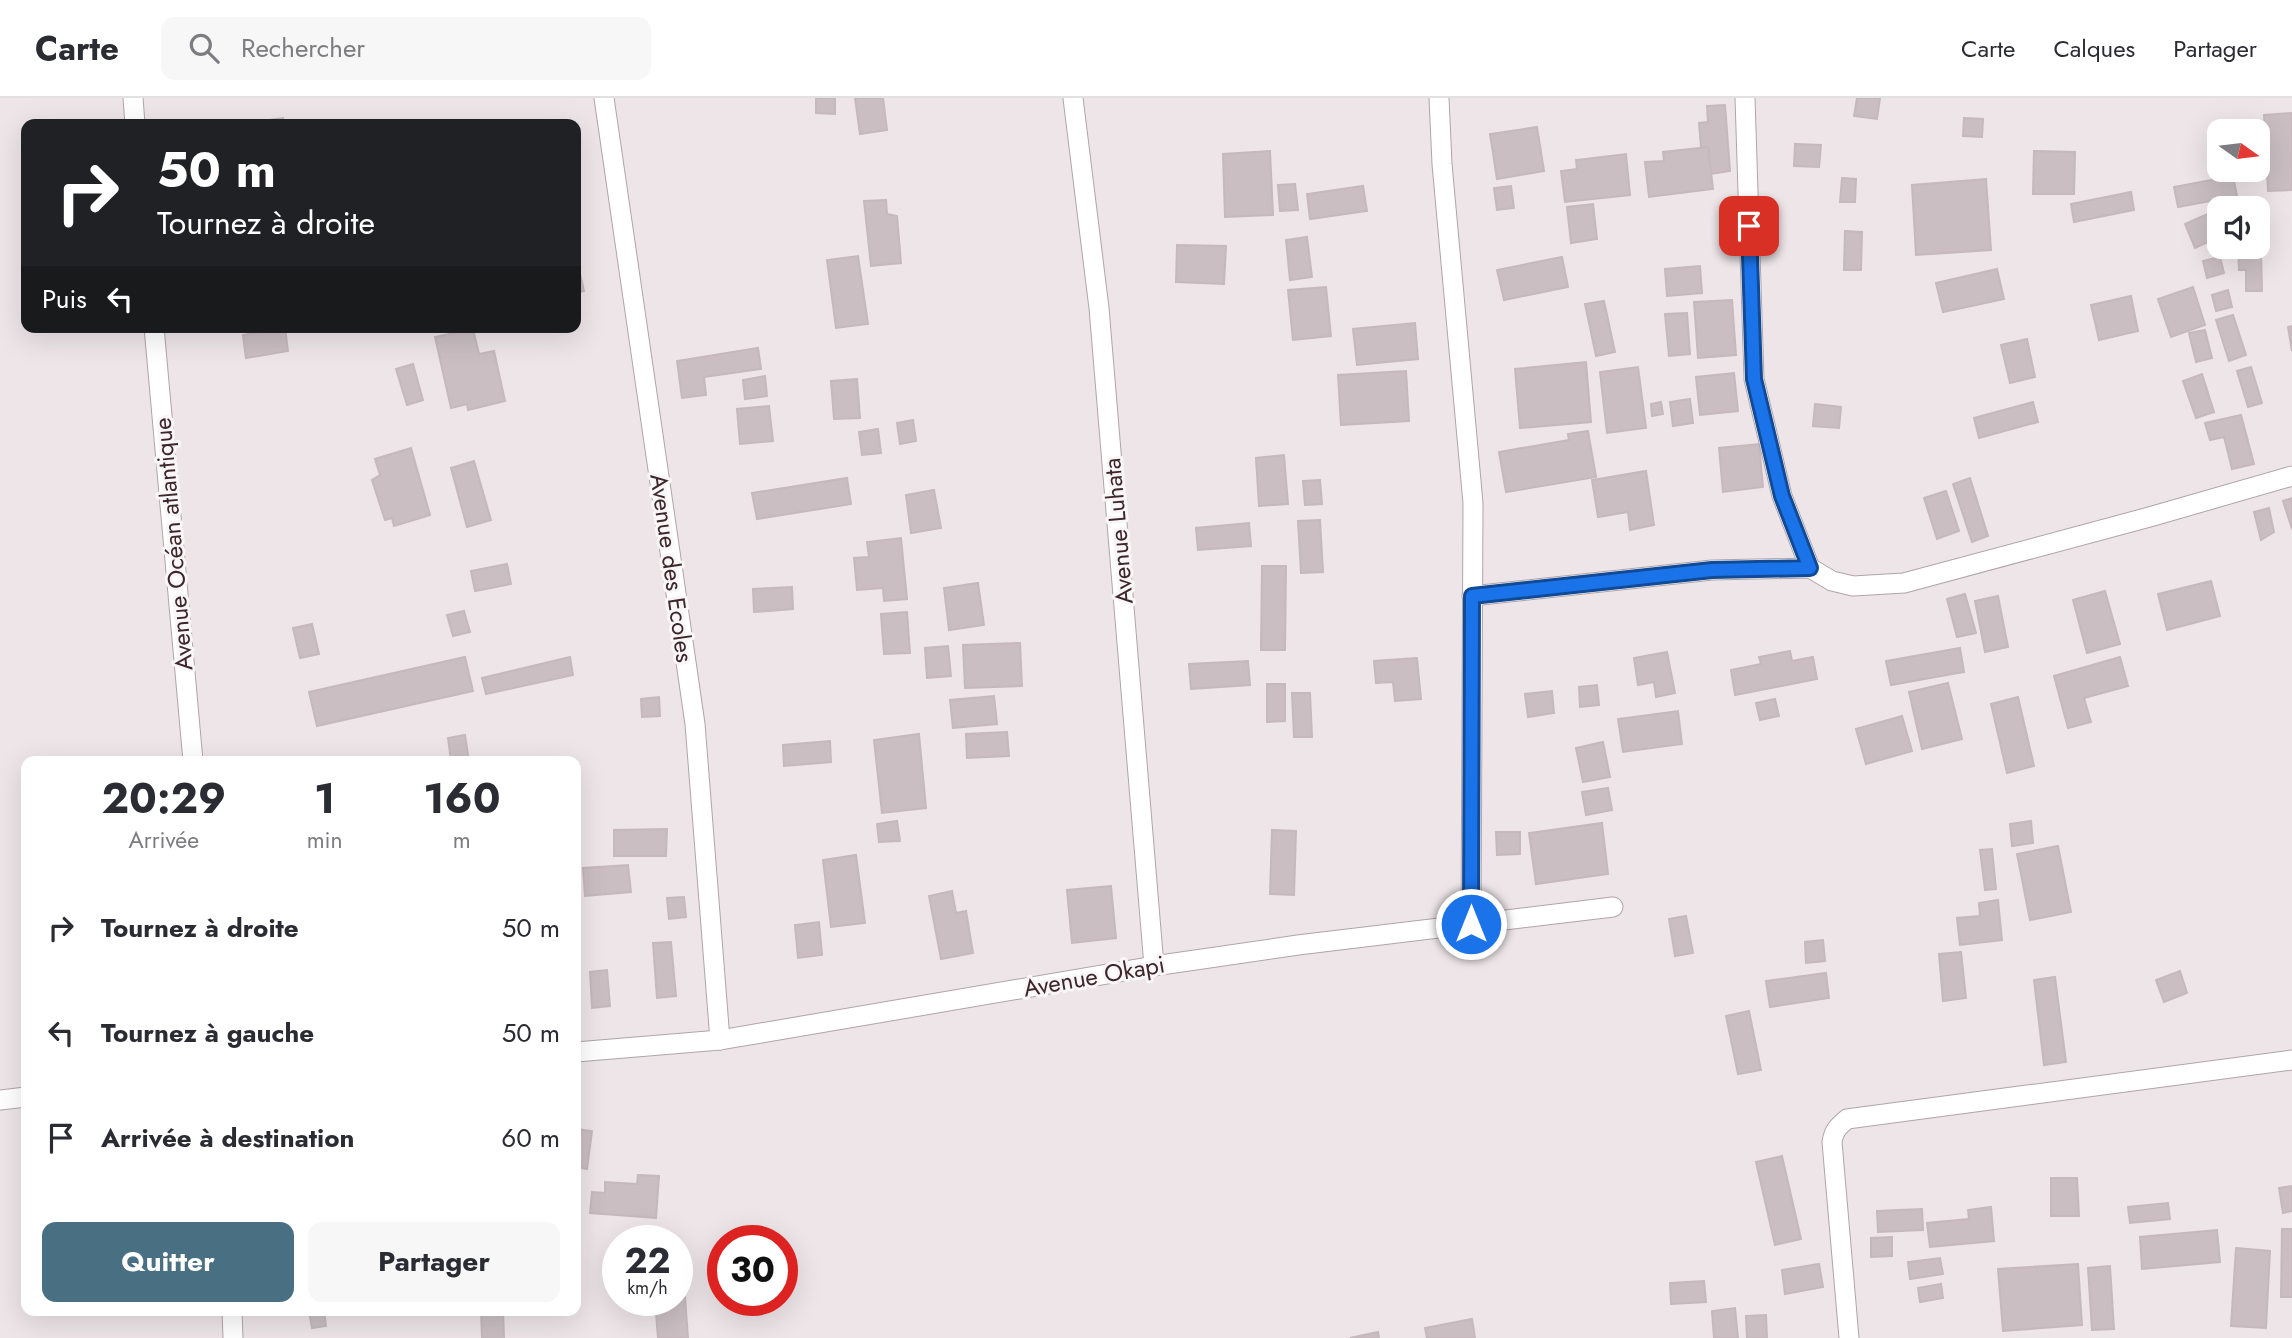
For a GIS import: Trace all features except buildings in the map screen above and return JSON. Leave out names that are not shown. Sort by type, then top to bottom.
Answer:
[{"type":"street","points":[[133,98],[135,119]]},
{"type":"street","name":"Avenue des Ecoles","points":[[604,98],[695,724],[720,1040]]},
{"type":"street","name":"Avenue Luhata","points":[[1073,98],[1100,308],[1154,966]]},
{"type":"street","points":[[1439,98],[1442,164],[1473,503],[1471,924]]},
{"type":"street","points":[[1745,98],[1754,379],[1782,496],[1810,568]]},
{"type":"street","name":"Avenue Océan atlantique","points":[[155,333],[193,756]]},
{"type":"street","points":[[1472,596],[1712,570],[1810,568],[1832,581],[1853,586],[1904,583],[2292,476]]},
{"type":"street","name":"Avenue Okapi","points":[[581,1052],[720,1040],[1154,966],[1297,945],[1613,907]]},
{"type":"street","points":[[1849,1338],[1832,1142],[1833,1132],[1847,1119],[2292,1060]]},
{"type":"street","points":[[0,1100],[21,1098]]},
{"type":"street","points":[[232,1316],[233,1338]]},
{"type":"route","points":[[1471,924],[1472,596],[1712,570],[1810,568],[1782,496],[1754,379],[1749,226]]}]
